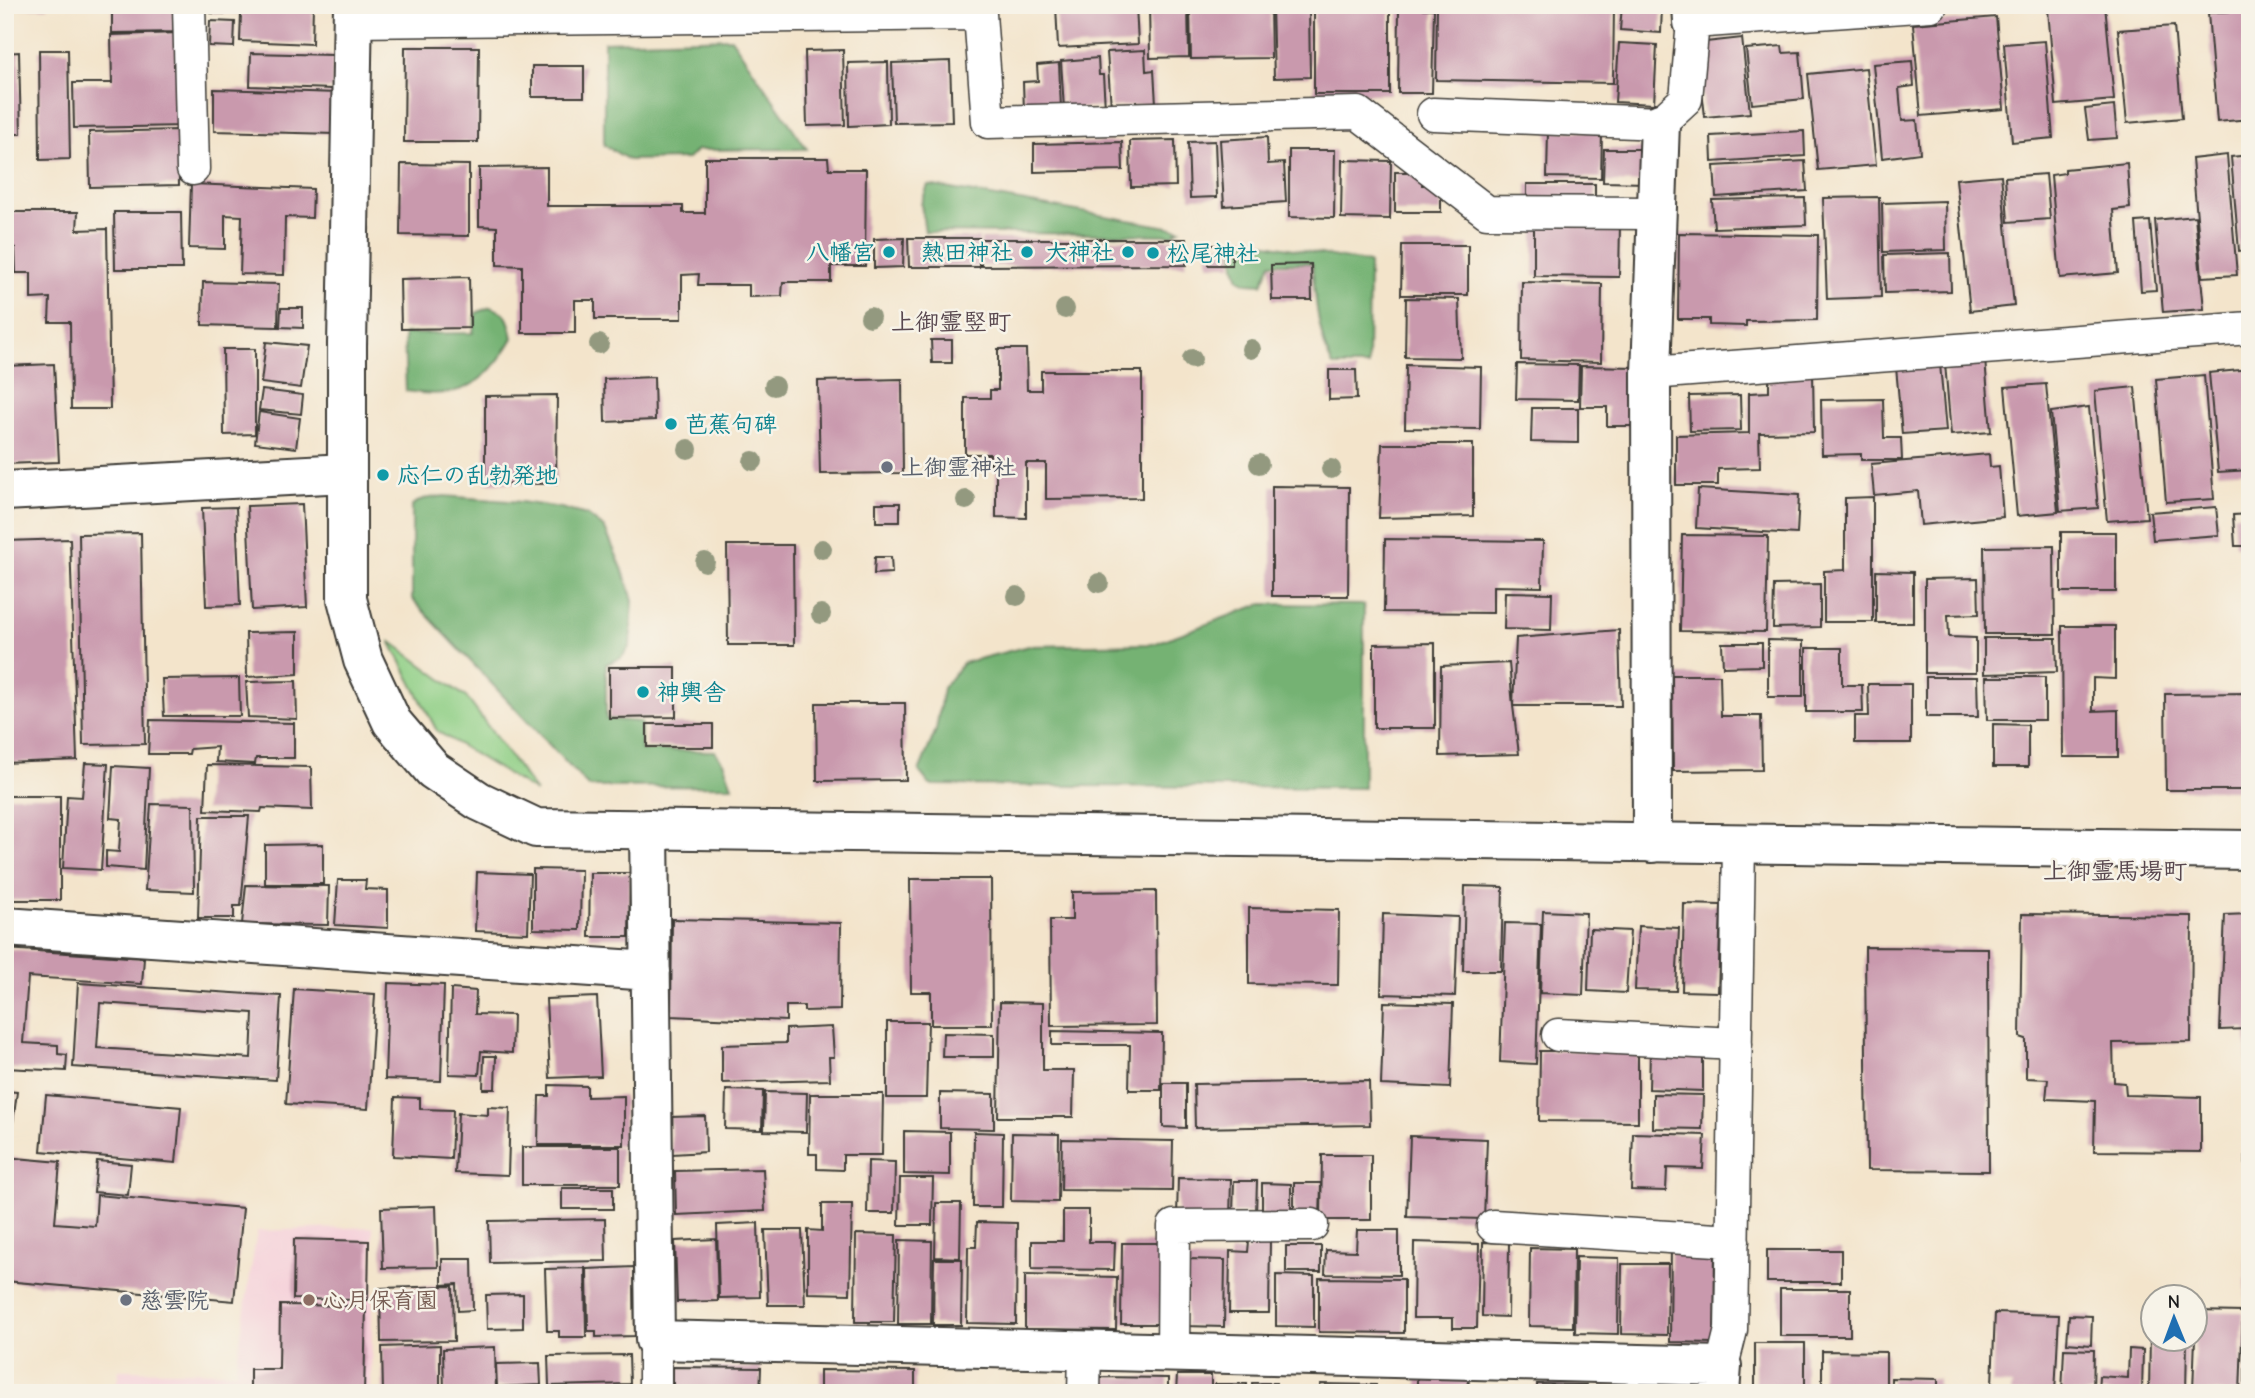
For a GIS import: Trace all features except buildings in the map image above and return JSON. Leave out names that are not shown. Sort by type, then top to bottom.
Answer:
[{"type":"street","points":[[353,13],[347,346],[347,599],[363,660],[392,722],[433,770],[479,802],[536,828],[2250,850]]},
{"type":"street","points":[[1652,842],[1651,373],[1660,123]]},
{"type":"street","points":[[5,491],[346,473]]},
{"type":"street","points":[[649,829],[655,1340],[1173,1353],[1721,1380]]},
{"type":"street","points":[[5,927],[651,971]]},
{"type":"lane","points":[[189,5],[193,169]]},
{"type":"lane","points":[[1433,114],[1660,123],[1686,99],[1693,14],[1931,5]]},
{"type":"lane","points":[[353,13],[980,14],[988,122],[1358,113],[1487,212],[1655,213]]},
{"type":"lane","points":[[1651,373],[2250,328]]},
{"type":"lane","points":[[1721,1380],[1731,1330],[1739,844]]},
{"type":"lane","points":[[1558,1035],[1736,1044]]},
{"type":"lane","points":[[1173,1353],[1174,1226],[1312,1225]]},
{"type":"lane","points":[[1493,1227],[1733,1241]]},
{"type":"lane","points":[[655,1340],[655,1393]]},
{"type":"lane","points":[[1084,1393],[1085,1350]]},
{"type":"shaded area","name":"心月保育園","points":[[373,1227],[371,1393],[115,1393],[119,1370],[235,1372],[257,1231]]},
{"type":"green space","points":[[731,38],[807,149],[697,150],[688,159],[629,160],[604,145],[604,42]]},
{"type":"green space","points":[[928,185],[1180,229],[1172,235],[925,232],[921,204]]},
{"type":"green space","points":[[1240,239],[1369,263],[1368,366],[1333,366],[1321,329],[1312,263],[1271,263],[1262,284],[1247,283],[1239,279],[1235,266],[1234,245]]},
{"type":"green space","points":[[490,307],[507,318],[513,338],[492,368],[469,386],[456,391],[425,394],[406,391],[404,334],[473,333],[476,313]]},
{"type":"green space","points":[[444,496],[561,508],[587,515],[605,529],[633,600],[630,646],[621,658],[606,664],[606,719],[641,722],[641,750],[715,751],[724,764],[732,786],[589,787],[412,599],[412,505],[423,499]]},
{"type":"green space","points":[[1261,604],[1364,605],[1364,788],[930,785],[919,771],[936,730],[943,688],[963,663],[1029,646],[1153,644]]},
{"type":"green space","points":[[390,641],[467,698],[536,792],[437,731]]},
{"type":"place","name":"八幡宮","points":[[889,252]]},
{"type":"place","name":"熱田神社","points":[[1027,252]]},
{"type":"place","name":"大神社","points":[[1128,252]]},
{"type":"place","name":"松尾神社","points":[[1153,253]]},
{"type":"place","name":"芭蕉句碑","points":[[671,424]]},
{"type":"place","name":"上御霊神社","points":[[887,467]]},
{"type":"place","name":"応仁の乱勃発地","points":[[383,475]]},
{"type":"place","name":"神輿舎","points":[[643,692]]},
{"type":"place","name":"慈雲院","points":[[126,1300]]},
{"type":"place","name":"心月保育園","points":[[309,1300]]},
{"type":"district","name":"上御霊竪町","points":[[951,322]]},
{"type":"district","name":"上御霊馬場町","points":[[2115,871]]}]
